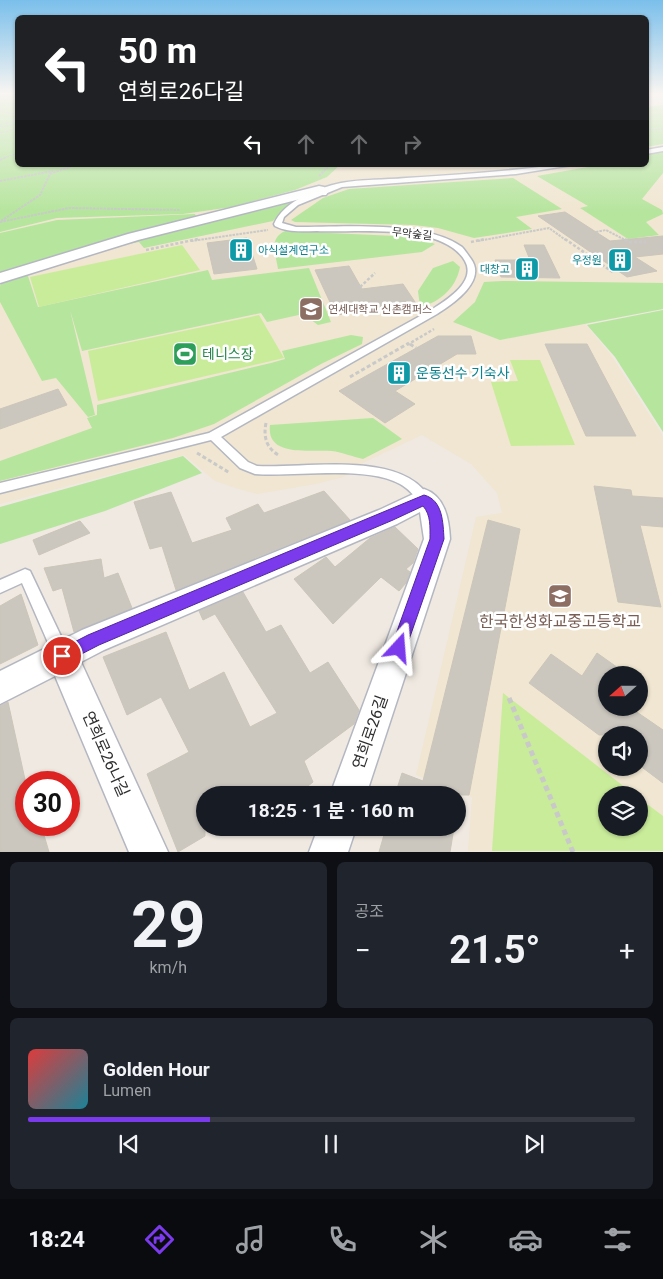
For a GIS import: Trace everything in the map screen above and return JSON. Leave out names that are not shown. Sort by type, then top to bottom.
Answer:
[{"type":"street","points":[[0,278],[133,237],[319,190],[317,186]]},
{"type":"street","points":[[0,688],[93,640],[388,517],[424,500]]},
{"type":"street","name":"연희로26길","points":[[351,786],[437,539],[433,508],[424,500]]},
{"type":"street","name":"연희로26나길","points":[[62,656],[149,852]]},
{"type":"street","points":[[328,852],[333,836]]},
{"type":"lane","points":[[649,151],[663,149]]},
{"type":"lane","name":"무악숲길","points":[[214,436],[434,312],[449,302],[469,281],[472,270],[467,257],[448,240],[407,232],[326,231],[286,228],[278,224],[280,219],[294,205],[317,186],[516,172],[554,167]]},
{"type":"lane","points":[[0,488],[214,436],[244,465],[255,470],[269,472],[372,471],[402,479],[412,486],[424,500]]},
{"type":"lane","points":[[0,587],[25,575],[62,656]]},
{"type":"path","points":[[0,160],[15,154]]},
{"type":"path","points":[[0,181],[67,167]]},
{"type":"path","points":[[317,186],[328,167]]},
{"type":"path","points":[[0,222],[21,210],[26,204],[41,194],[46,178],[56,170]]},
{"type":"path","points":[[0,222],[68,208],[188,210]]},
{"type":"path","points":[[472,243],[549,228],[614,273]]},
{"type":"path","points":[[146,250],[194,240],[273,230]]},
{"type":"path","points":[[596,232],[606,230],[630,242],[646,242]]},
{"type":"path","points":[[574,245],[579,244]]},
{"type":"path","points":[[360,286],[375,273]]},
{"type":"path","points":[[416,348],[409,344],[426,334]]},
{"type":"path","points":[[509,698],[573,852]]},
{"type":"shaded area","name":"연세대학교 신촌캠퍼스","points":[[649,133],[663,133],[663,297],[583,321],[611,355],[663,436],[663,851],[468,851],[472,797],[466,795],[466,786],[444,786],[416,775],[476,517],[502,513],[497,493],[471,464],[422,435],[363,463],[357,470],[343,477],[316,484],[257,494],[215,481],[184,455],[0,504],[0,232],[57,218],[183,214],[232,207],[295,190],[327,177],[338,167],[649,167]]},
{"type":"green space","points":[[0,133],[15,133],[15,167],[338,167],[327,177],[295,190],[232,207],[183,214],[57,218],[0,232]]},
{"type":"green space","points":[[649,133],[663,133],[663,144],[649,146]]},
{"type":"green space","points":[[663,152],[663,173],[642,199],[662,210],[663,214],[646,222],[659,235],[628,239],[580,208],[588,206],[537,176],[588,167],[649,167],[649,154]]},
{"type":"green space","points":[[513,178],[562,209],[516,217],[532,229],[474,238],[438,228],[414,225],[295,222],[291,220],[323,198],[349,189]]},
{"type":"green space","points":[[303,198],[287,206],[273,221],[144,248],[139,242],[102,249]]},
{"type":"green space","points":[[195,214],[197,220],[0,276],[0,233],[57,220]]},
{"type":"green space","points":[[285,231],[418,237],[435,244],[422,252],[278,269],[274,247],[276,238]]},
{"type":"green space","points":[[182,245],[200,270],[39,307],[30,277]]},
{"type":"green space","points":[[453,261],[460,267],[455,282],[450,289],[432,303],[416,308],[420,306],[418,291],[433,268]]},
{"type":"green space","points":[[309,268],[331,322],[318,325],[303,314],[267,322],[261,313],[82,351],[70,310],[95,415],[88,417],[56,378],[42,381],[0,302],[0,286],[3,279],[17,275],[28,276],[38,307],[208,270],[212,280]]},
{"type":"green space","points":[[484,282],[663,283],[663,309],[500,340],[453,322],[475,302]]},
{"type":"green space","points":[[663,310],[663,432],[615,357],[587,325]]},
{"type":"green space","name":"테니스장","points":[[259,315],[284,358],[98,401],[88,351]]},
{"type":"green space","points":[[351,335],[363,337],[362,344],[321,364],[214,424],[173,438],[0,481],[0,461],[92,428],[87,418],[97,415],[97,405],[271,363],[285,359],[282,351]]},
{"type":"green space","points":[[510,360],[540,360],[575,445],[511,446],[491,382],[518,381]]},
{"type":"green space","points":[[373,418],[402,439],[363,459],[332,451],[291,450],[275,443],[271,436],[270,425]]},
{"type":"green space","points":[[183,456],[202,473],[105,511],[0,544],[0,507]]},
{"type":"green space","points":[[503,693],[598,766],[598,776],[610,776],[623,786],[598,786],[598,836],[648,836],[648,805],[663,816],[663,851],[492,851]]},
{"type":"building","name":"우정원","points":[[565,212],[610,241],[663,236],[663,254],[635,257],[657,271],[627,277],[538,216]]},
{"type":"building","points":[[247,238],[257,269],[214,274],[207,243]]},
{"type":"building","name":"대창고","points":[[524,245],[544,245],[560,278],[501,277],[495,260],[530,260]]},
{"type":"building","points":[[349,266],[362,289],[403,284],[417,305],[336,315],[315,270]]},
{"type":"building","name":"운동선수 기숙사","points":[[438,336],[471,336],[476,354],[457,354],[395,391],[415,404],[385,423],[339,391]]},
{"type":"building","points":[[545,344],[587,344],[636,436],[586,436]]},
{"type":"building","points":[[58,389],[67,405],[0,429],[0,409]]},
{"type":"building","points":[[594,486],[631,490],[632,496],[663,498],[663,527],[640,525],[661,607],[618,602]]},
{"type":"building","points":[[324,491],[350,520],[176,590],[162,546],[150,549],[134,502],[171,492],[192,543],[232,530],[226,518],[258,504],[264,513]]},
{"type":"building","points":[[488,520],[520,529],[469,795],[466,795],[466,786],[398,786],[402,773],[423,781]]},
{"type":"building","points":[[80,521],[90,533],[39,555],[33,540]]},
{"type":"building","points":[[395,527],[418,549],[413,563],[406,569],[410,572],[406,583],[399,591],[381,577],[333,624],[294,579],[326,557],[335,567],[370,538]]},
{"type":"building","points":[[101,559],[104,578],[118,573],[132,608],[74,632],[62,588],[53,591],[44,568]]},
{"type":"building","points":[[243,592],[266,632],[281,625],[310,673],[328,662],[359,710],[354,724],[304,761],[313,782],[308,786],[196,786],[196,836],[205,836],[178,852],[147,774],[189,752],[161,697],[127,715],[103,657],[166,632],[189,690],[224,672],[250,727],[277,713],[215,614],[203,620],[199,611]]},
{"type":"building","points":[[21,594],[38,645],[0,664],[0,606]]},
{"type":"building","points":[[597,653],[615,666],[598,666],[598,716],[643,716],[663,730],[663,783],[648,772],[648,726],[598,726],[598,734],[529,683],[551,654],[582,676]]},
{"type":"building","points":[[8,702],[23,771],[15,771],[15,836],[44,836],[49,852],[0,852],[0,706]]},
{"type":"building","points":[[384,836],[453,836],[450,852],[379,852]]},
{"type":"place","name":"아식설계연구소","points":[[241,250]]},
{"type":"place","name":"우정원","points":[[620,260]]},
{"type":"place","name":"대창고","points":[[527,269]]},
{"type":"place","name":"연세대학교 신촌캠퍼스","points":[[311,309]]},
{"type":"place","name":"테니스장","points":[[185,354]]},
{"type":"place","name":"운동선수 기숙사","points":[[399,373]]},
{"type":"place","name":"한국한성화교중고등학교","points":[[560,596]]},
{"type":"route","points":[[62,656],[93,640],[388,517],[424,500],[433,508],[437,539],[399,648]]}]
